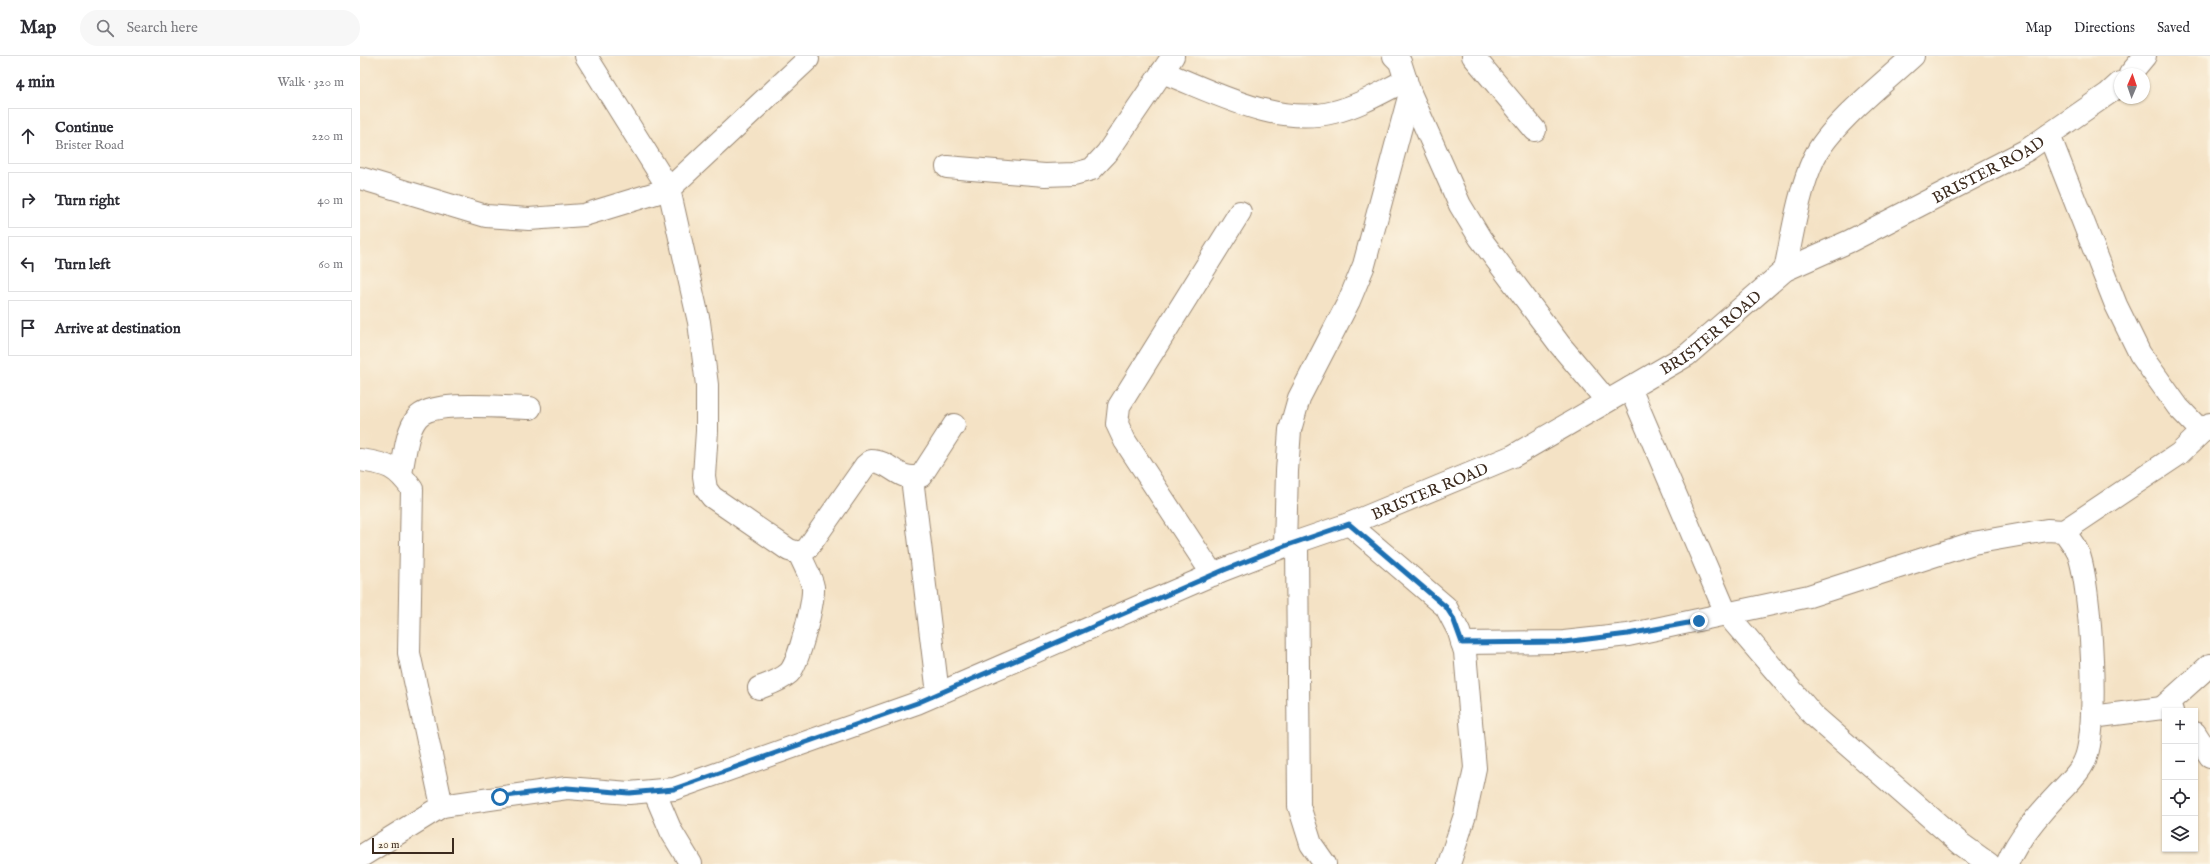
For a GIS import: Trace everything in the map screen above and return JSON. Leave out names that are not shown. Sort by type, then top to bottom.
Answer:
[{"type":"street","points":[[586,56],[668,189],[700,322],[707,385],[707,431],[704,476],[706,489],[712,498],[789,550],[799,553],[807,549],[865,466],[871,461],[879,461],[901,476],[912,478],[921,476],[954,425]]},
{"type":"street","points":[[1473,56],[1535,130]]},
{"type":"street","points":[[1785,270],[1802,194],[1814,157],[1831,132],[1913,56]]},
{"type":"street","points":[[2135,68],[2145,56]]},
{"type":"street","points":[[360,178],[486,216],[529,219],[584,215],[668,189],[808,59]]},
{"type":"street","points":[[947,167],[1046,175],[1074,174],[1092,169],[1107,153],[1168,64],[1253,107],[1279,114],[1304,115],[1332,113],[1351,107],[1404,69]]},
{"type":"street","points":[[1404,69],[1460,205],[1480,238],[1560,345],[1607,401]]},
{"type":"street","points":[[1325,864],[1311,844],[1299,806],[1291,544],[1290,430],[1297,405],[1349,301],[1364,265],[1404,69]]},
{"type":"street","name":"BRISTER ROAD","points":[[360,857],[442,806],[567,788],[629,793],[674,789],[938,694],[1212,575],[1291,544],[1349,524],[1513,456],[1687,355],[1785,270],[1850,241],[2027,150],[2114,88]]},
{"type":"street","points":[[1462,643],[1571,642],[1628,634],[1809,596],[1973,543],[2047,530],[2064,532],[2179,454],[2206,428],[2178,407],[2140,354],[2116,305],[2049,135]]},
{"type":"street","points":[[1212,575],[1125,441],[1117,424],[1119,406],[1240,212]]},
{"type":"street","points":[[1630,388],[1726,613],[1813,714],[1961,844],[1989,864]]},
{"type":"street","points":[[401,473],[411,426],[417,416],[427,410],[453,405],[530,408]]},
{"type":"street","points":[[360,460],[382,463],[401,473],[412,489],[409,653],[442,806]]},
{"type":"street","points":[[912,478],[938,694]]},
{"type":"street","points":[[1349,524],[1446,607],[1453,618],[1462,643],[1475,752],[1475,768],[1465,815],[1449,864]]},
{"type":"street","points":[[2008,864],[2038,815],[2074,776],[2084,762],[2092,717],[2091,640],[2086,584],[2078,553],[2064,532]]},
{"type":"street","points":[[759,688],[778,681],[790,672],[810,618],[813,602],[812,586],[799,553]]},
{"type":"street","points":[[2169,708],[2210,665]]},
{"type":"street","points":[[2092,717],[2162,710]]},
{"type":"street","points":[[2198,738],[2210,756]]},
{"type":"street","points":[[654,791],[670,831],[692,864]]},
{"type":"route","points":[[500,797],[567,788],[629,793],[674,789],[917,703],[1224,570],[1285,546],[1349,524],[1446,607],[1460,632],[1462,643],[1506,644],[1564,642],[1628,634],[1699,621]]}]
